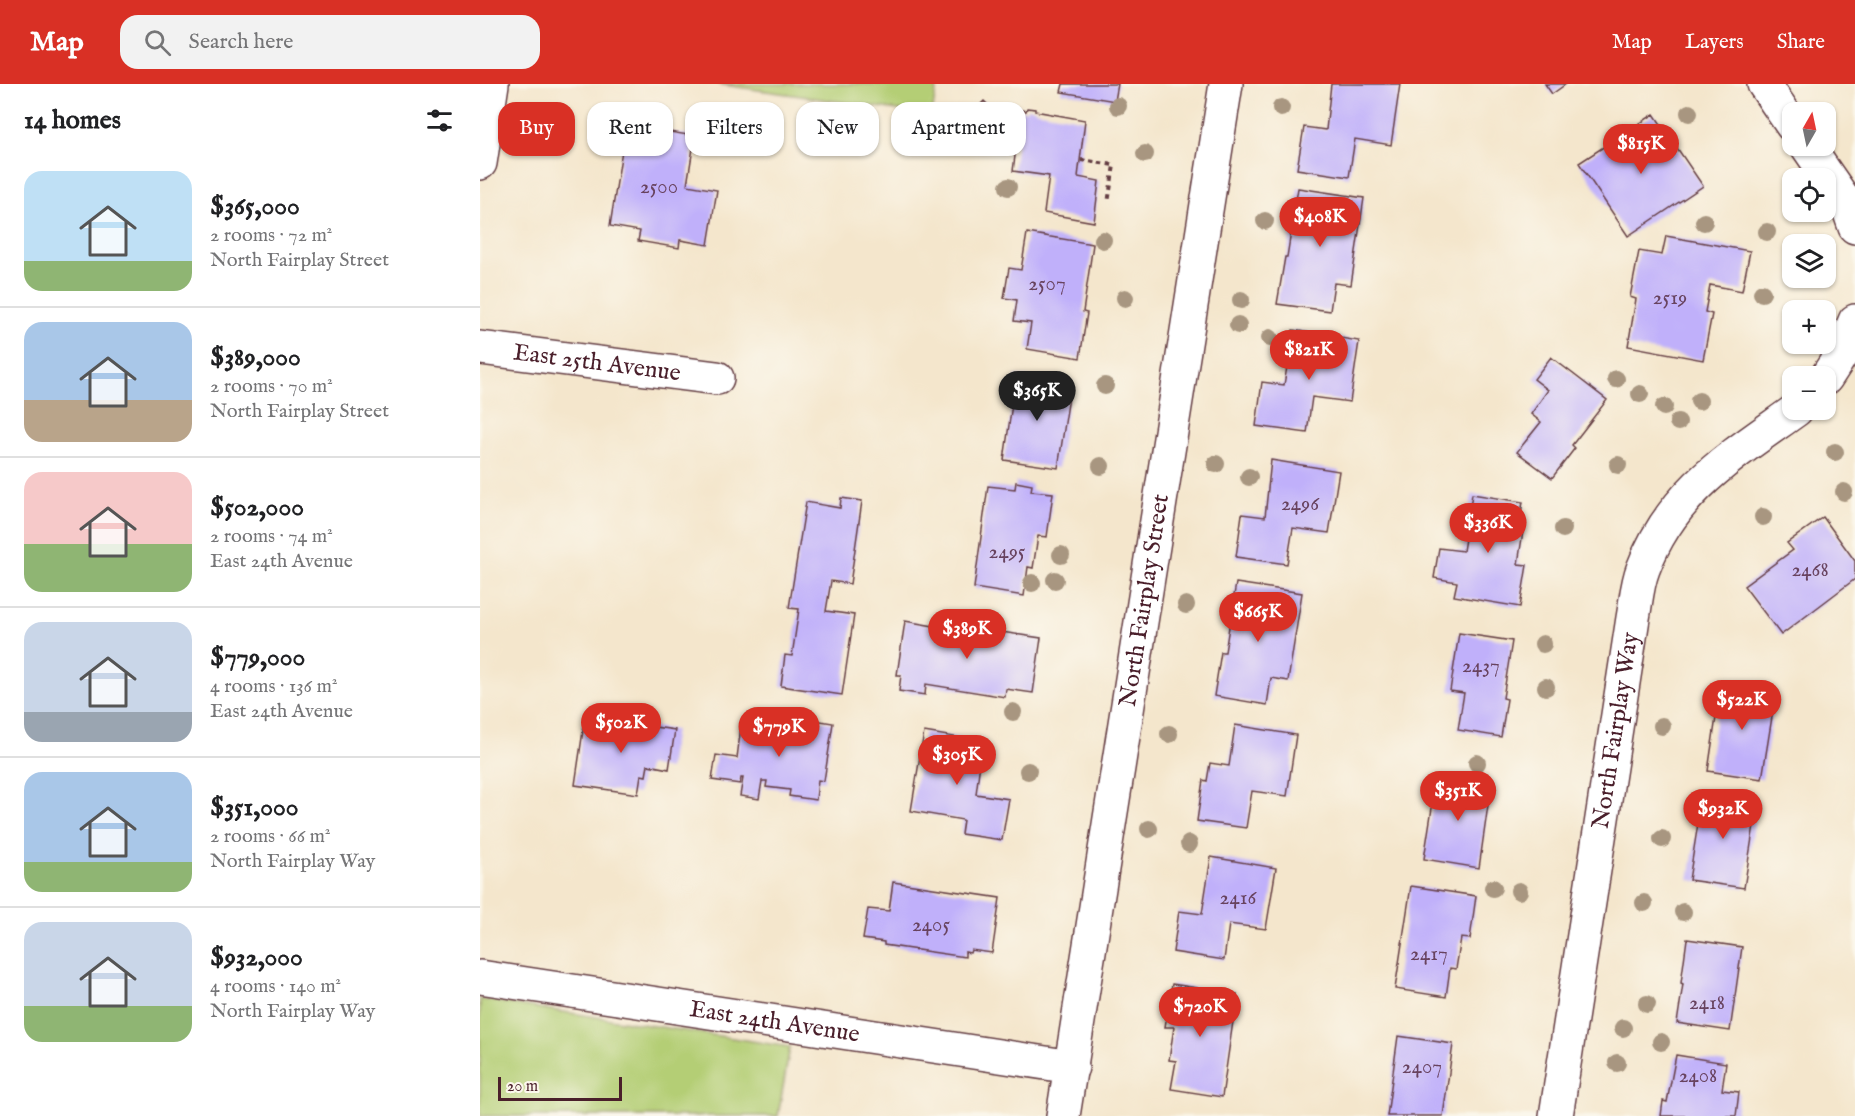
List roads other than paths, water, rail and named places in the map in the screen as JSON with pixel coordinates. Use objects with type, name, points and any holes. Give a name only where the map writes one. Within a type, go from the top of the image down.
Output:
[{"type":"street","points":[[480,163],[492,84]]},
{"type":"street","name":"North Fairplay Street","points":[[1063,1116],[1226,84]]},
{"type":"street","points":[[1764,84],[1782,110]]},
{"type":"street","points":[[1814,156],[1847,204],[1855,227]]},
{"type":"street","points":[[1834,366],[1855,321]]},
{"type":"street","name":"East 25th Avenue","points":[[480,348],[717,378]]},
{"type":"street","name":"North Fairplay Way","points":[[1556,1116],[1642,571],[1654,542],[1668,518],[1684,498],[1723,462],[1782,420]]},
{"type":"street","name":"East 24th Avenue","points":[[480,977],[1072,1067]]}]
